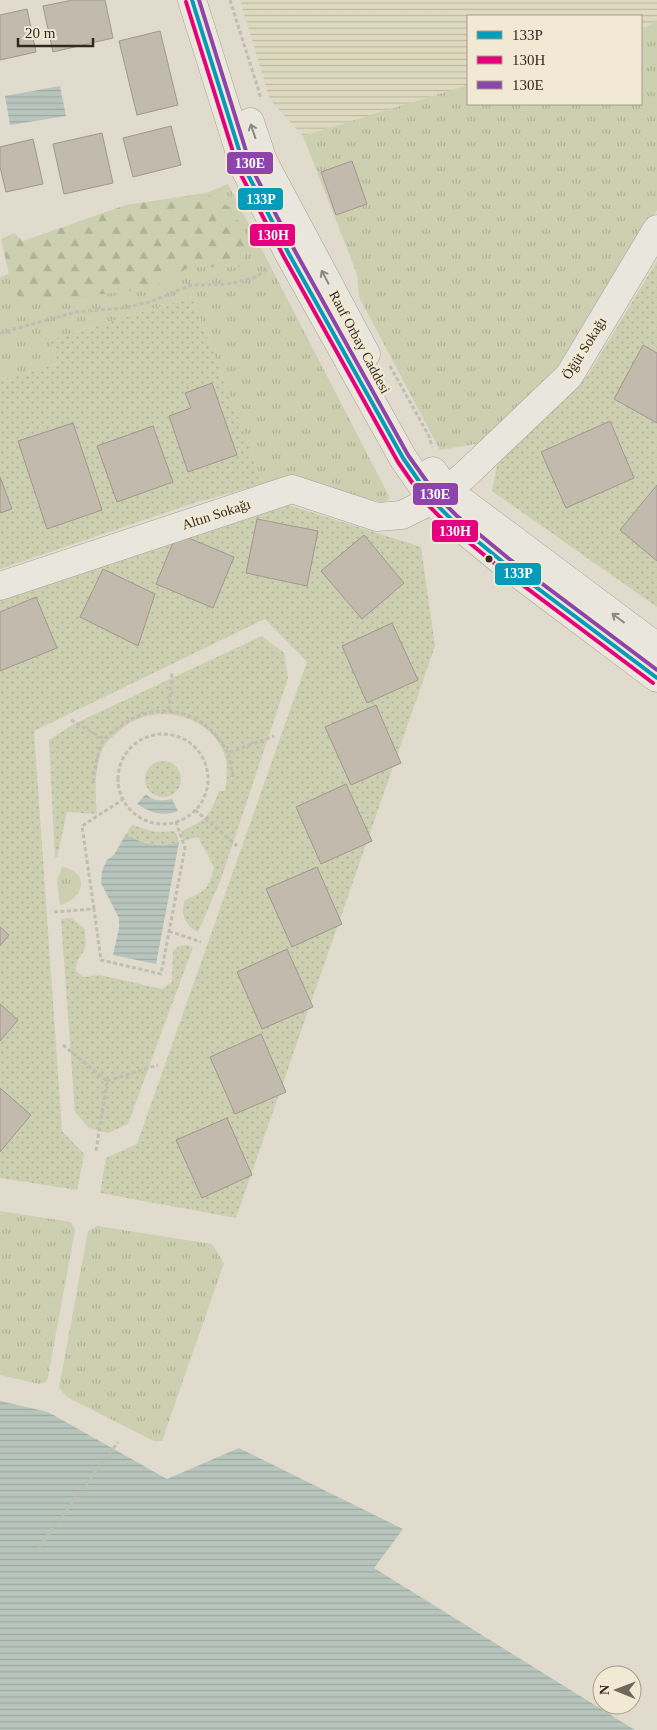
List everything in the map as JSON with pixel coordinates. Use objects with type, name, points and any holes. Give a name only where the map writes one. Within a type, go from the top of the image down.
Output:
[{"type":"street","name":"Rauf Orbay Caddesi","points":[[192,0],[245,169],[289,254],[403,458],[439,495],[657,647]]},
{"type":"street","name":"Rauf Orbay Caddesi","points":[[210,0],[216,24],[263,161],[453,521],[497,557],[657,678]]},
{"type":"street","name":"Öğüt Sokağı","points":[[439,495],[463,477],[569,376],[657,229]]},
{"type":"street","name":"Altın Sokağı","points":[[0,586],[292,490],[377,517],[402,515],[439,495]]},
{"type":"path","points":[[230,0],[262,102]]},
{"type":"path","points":[[0,333],[76,312],[122,308],[150,302],[191,285],[228,284],[256,277],[289,254]]},
{"type":"path","points":[[386,360],[429,436],[439,495]]},
{"type":"path","points":[[169,710],[172,672]]},
{"type":"path","points":[[93,782],[95,762],[104,738],[128,720],[147,712],[169,710],[191,716],[216,734],[228,754],[233,778]]},
{"type":"path","points":[[71,720],[104,738]]},
{"type":"path","points":[[158,733],[173,734],[187,740],[198,749],[205,762],[208,777],[206,792],[200,805],[195,810],[190,816],[176,822],[161,824],[145,821],[132,812],[122,800],[118,786],[118,771],[123,757],[132,745],[144,737],[158,733]]},
{"type":"path","points":[[228,754],[274,736]]},
{"type":"path","points":[[122,800],[82,826],[101,960],[161,974],[184,848],[176,822]]},
{"type":"path","points":[[195,810],[237,846]]},
{"type":"path","points":[[54,912],[94,909]]},
{"type":"path","points":[[169,931],[201,942]]},
{"type":"path","points":[[63,1045],[108,1081]]},
{"type":"path","points":[[108,1081],[158,1065]]},
{"type":"path","points":[[96,1151],[108,1081]]},
{"type":"path","points":[[35,1552],[118,1442]]},
{"type":"shaded area","points":[[240,0],[657,0],[657,20],[642,29],[642,15],[467,15],[467,85],[303,136],[270,100]]},
{"type":"shaded area","points":[[60,86],[66,116],[10,125],[5,96]]},
{"type":"shaded area","points":[[146,794],[158,800],[172,799],[178,811],[162,814],[147,810],[137,804]]},
{"type":"shaded area","points":[[126,834],[139,841],[151,844],[164,845],[179,842],[156,964],[113,955],[119,928],[119,918],[101,883],[102,871],[107,860],[114,855]]},
{"type":"shaded area","points":[[0,1401],[48,1412],[167,1479],[239,1448],[403,1529],[374,1568],[592,1703],[592,1715],[611,1715],[635,1730],[0,1730]]},
{"type":"green space","points":[[657,20],[657,210],[564,363],[496,432],[476,444],[440,450],[359,297],[357,274],[303,136],[467,85],[467,105],[642,105],[642,29]]},
{"type":"green space","points":[[228,184],[390,498],[383,503],[295,477],[263,484],[192,297],[50,340],[57,364],[0,380],[0,277]]},
{"type":"green space","points":[[206,193],[231,208],[251,244],[239,267],[190,267],[148,289],[28,302],[13,292],[1,239],[14,233],[23,241],[126,205]]},
{"type":"green space","points":[[657,261],[657,607],[492,491],[498,461],[588,375]]},
{"type":"green space","points":[[192,297],[263,484],[191,504],[0,569],[0,380],[57,364],[50,340]]},
{"type":"green space","points":[[279,502],[421,547],[435,646],[236,1218],[100,1193],[106,1158],[137,1144],[307,662],[265,619],[34,731],[62,1131],[84,1154],[77,1190],[0,1178],[0,596]]},
{"type":"green space","points":[[262,636],[284,653],[288,678],[221,879],[198,932],[185,919],[183,910],[185,900],[201,892],[208,885],[214,867],[198,837],[183,841],[182,831],[202,820],[210,812],[219,791],[225,791],[227,762],[216,739],[191,720],[176,716],[160,714],[130,723],[107,742],[98,762],[96,779],[97,814],[67,812],[57,857],[55,857],[49,740],[74,724]]},
{"type":"green space","points":[[163,761],[170,762],[176,766],[180,772],[180,786],[176,792],[170,796],[163,797],[156,796],[150,792],[146,786],[145,779],[146,772],[150,766],[156,762]]},
{"type":"green space","points":[[132,825],[155,832],[175,831],[179,842],[157,845],[139,841],[126,834]]},
{"type":"green space","points":[[62,867],[77,874],[81,886],[75,897],[60,905],[57,881]]},
{"type":"green space","points":[[71,918],[85,929],[85,947],[77,962],[76,971],[83,977],[100,975],[162,989],[172,982],[173,951],[182,945],[193,947],[128,1124],[108,1133],[89,1128],[75,1112],[61,919]]},
{"type":"green space","points":[[0,1211],[71,1222],[75,1230],[47,1382],[39,1384],[0,1375]]},
{"type":"green space","points":[[97,1226],[212,1244],[224,1263],[162,1441],[154,1441],[67,1397],[59,1388],[88,1231]]},
{"type":"building","points":[[73,0],[105,0],[113,38],[53,52],[43,6]]},
{"type":"building","points":[[27,9],[36,52],[0,60],[0,15]]},
{"type":"building","points":[[160,31],[178,105],[137,115],[119,41]]},
{"type":"building","points":[[171,126],[181,165],[133,177],[123,138]]},
{"type":"building","points":[[102,133],[113,183],[64,194],[53,144]]},
{"type":"building","points":[[33,139],[43,184],[6,192],[0,167],[0,147]]},
{"type":"building","points":[[352,161],[367,204],[336,215],[321,172]]},
{"type":"building","points":[[643,345],[657,353],[657,423],[614,399]]},
{"type":"building","points":[[212,383],[237,455],[188,472],[169,416],[191,408],[185,393]]},
{"type":"building","points":[[610,421],[634,478],[566,508],[541,452]]},
{"type":"building","points":[[73,423],[102,510],[47,529],[18,441]]},
{"type":"building","points":[[153,426],[173,482],[117,502],[97,446]]},
{"type":"building","points":[[0,477],[12,509],[0,513]]},
{"type":"building","points":[[657,485],[657,561],[620,530]]},
{"type":"building","points":[[257,519],[318,531],[307,586],[246,573]]},
{"type":"building","points":[[177,533],[234,557],[213,608],[156,584]]},
{"type":"building","points":[[364,535],[404,583],[362,619],[321,571]]},
{"type":"building","points":[[103,569],[155,594],[138,646],[80,617]]},
{"type":"building","points":[[36,597],[57,648],[0,671],[0,612]]},
{"type":"building","points":[[392,623],[418,680],[367,703],[342,646]]},
{"type":"building","points":[[376,705],[401,763],[351,785],[325,727]]},
{"type":"building","points":[[346,784],[372,841],[321,864],[296,807]]},
{"type":"building","points":[[317,867],[342,924],[292,947],[266,889]]},
{"type":"building","points":[[0,927],[9,935],[0,946]]},
{"type":"building","points":[[287,949],[313,1007],[262,1029],[237,972]]},
{"type":"building","points":[[0,1004],[18,1020],[0,1041]]},
{"type":"building","points":[[261,1034],[286,1092],[235,1114],[210,1057]]},
{"type":"building","points":[[0,1088],[31,1115],[0,1152]]},
{"type":"building","points":[[227,1118],[252,1175],[202,1198],[176,1140]]},
{"type":"transit line","name":"133P","points":[[192,0],[245,169],[289,254],[403,458],[432,500],[453,521],[504,563],[657,678]]},
{"type":"transit line","name":"130E","points":[[199,0],[251,167],[295,251],[408,455],[437,496],[457,516],[508,558],[657,670]]},
{"type":"transit line","name":"130H","points":[[186,2],[239,171],[284,257],[398,462],[427,504],[449,526],[500,568],[653,683]]}]
